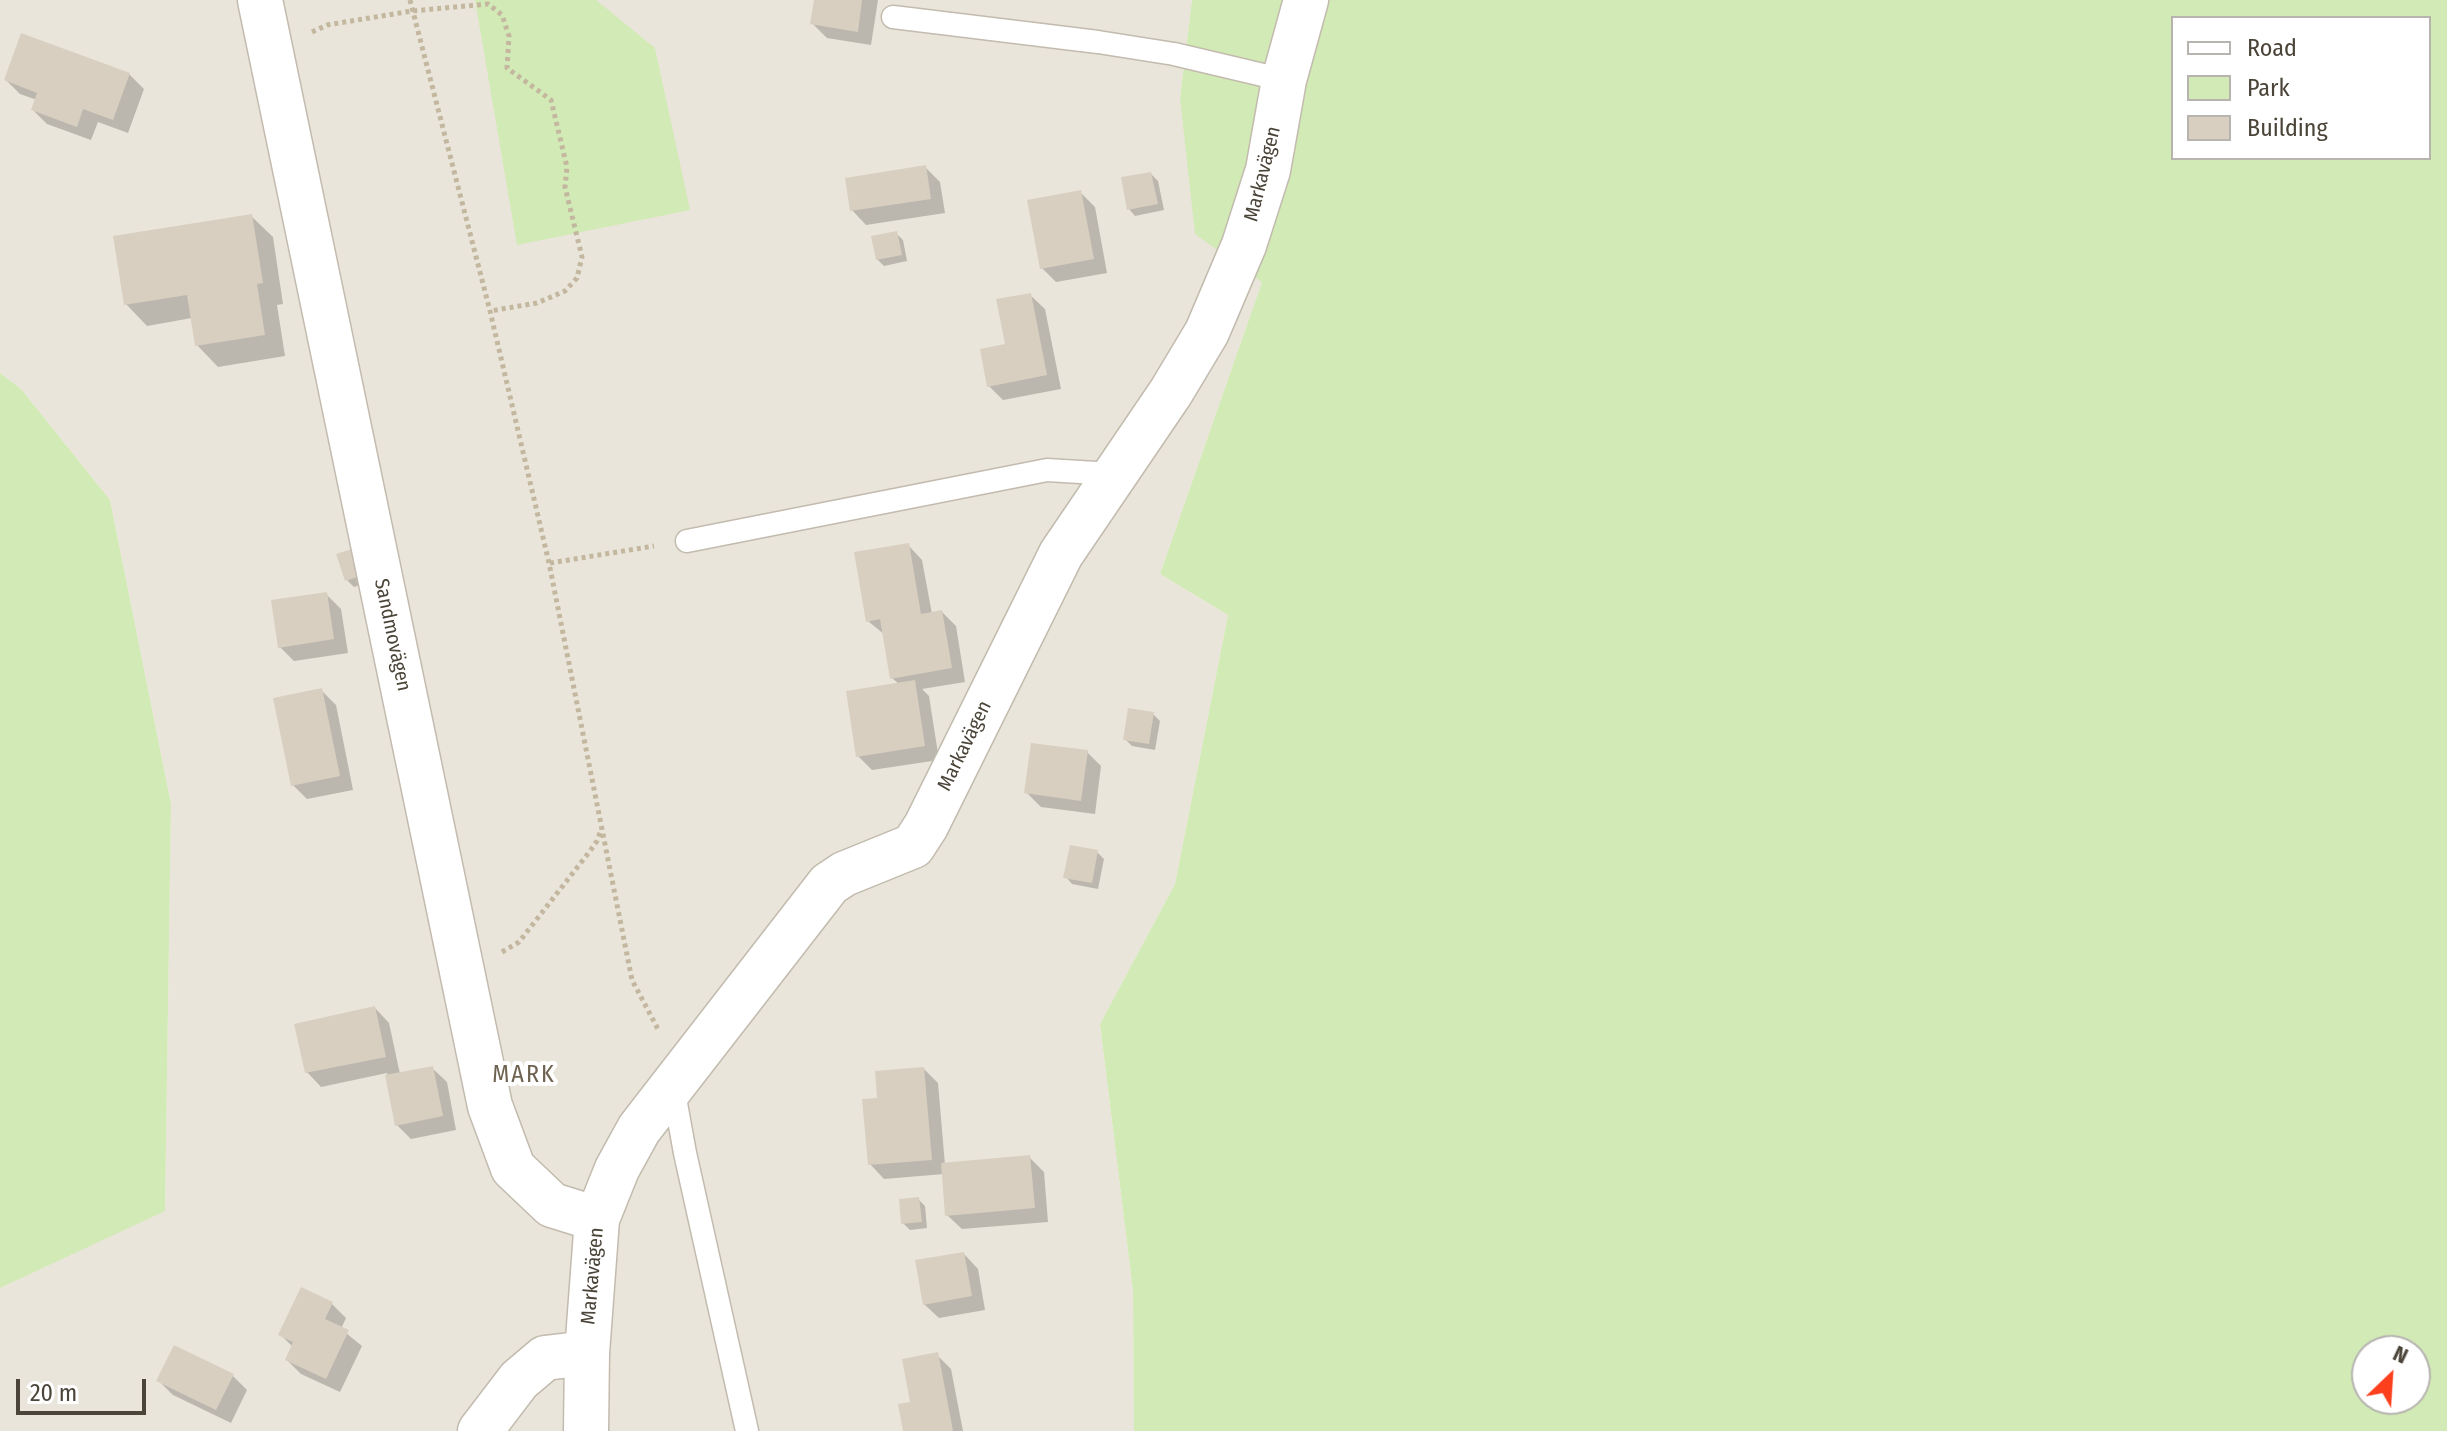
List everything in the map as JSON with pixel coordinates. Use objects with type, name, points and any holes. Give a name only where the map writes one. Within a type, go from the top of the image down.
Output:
[{"type":"street","name":"Sandmovägen","points":[[260,0],[490,1106],[513,1168],[552,1205],[597,1219]]},
{"type":"street","name":"Markavägen","points":[[586,1431],[587,1353],[597,1219],[617,1169],[639,1129],[829,884],[844,874],[913,846],[926,826],[1061,554],[1171,392],[1207,332],[1244,245],[1268,170],[1284,80],[1306,0]]},
{"type":"street","points":[[480,1431],[519,1380],[545,1358],[587,1353]]},
{"type":"lane","points":[[893,17],[1174,54],[1284,80]]},
{"type":"lane","points":[[687,541],[1047,470],[1113,474]]},
{"type":"lane","points":[[672,1085],[747,1431]]},
{"type":"path","points":[[410,0],[490,311],[549,563],[632,980],[658,1027],[672,1085]]},
{"type":"path","points":[[270,49],[327,25],[412,11],[488,4],[502,15],[509,36],[507,68],[551,100],[567,167],[565,187],[582,257],[577,278],[565,291],[537,303],[490,311]]},
{"type":"path","points":[[549,563],[687,541]]},
{"type":"path","points":[[461,966],[505,951],[519,942],[590,851],[602,826]]},
{"type":"shaded area","points":[[0,0],[1192,0],[1180,98],[1262,282],[1160,574],[1228,615],[1175,884],[1100,1024],[1133,1291],[1134,1431],[0,1431],[0,1288],[165,1210],[171,804],[110,500],[21,389],[0,373]]},
{"type":"green space","points":[[475,0],[596,0],[655,48],[690,210],[517,245]]},
{"type":"green space","points":[[1192,0],[2447,0],[2447,1431],[1134,1431],[1133,1291],[1100,1024],[1175,884],[1228,615],[1160,574],[1262,282],[1195,234],[1180,98]]},
{"type":"green space","points":[[0,373],[21,389],[110,500],[171,804],[165,1211],[0,1288]]},
{"type":"building","points":[[814,0],[862,0],[858,32],[810,24]]},
{"type":"building","points":[[21,33],[130,73],[113,120],[83,109],[77,127],[31,110],[37,93],[4,80]]},
{"type":"building","points":[[926,165],[931,199],[850,211],[845,178]]},
{"type":"building","points":[[1151,172],[1158,204],[1127,210],[1121,177]]},
{"type":"building","points":[[1081,190],[1094,259],[1040,269],[1027,200]]},
{"type":"building","points":[[252,214],[263,283],[257,284],[265,335],[195,346],[187,295],[124,305],[113,236]]},
{"type":"building","points":[[897,231],[902,255],[876,260],[871,236]]},
{"type":"building","points":[[1031,293],[1047,375],[987,387],[980,349],[1005,344],[996,299]]},
{"type":"building","points":[[909,543],[921,614],[942,610],[952,668],[890,679],[880,619],[866,622],[854,552]]},
{"type":"building","points":[[352,549],[361,576],[345,581],[336,554]]},
{"type":"building","points":[[327,592],[334,639],[278,648],[271,600]]},
{"type":"building","points":[[915,680],[925,746],[856,757],[846,691]]},
{"type":"building","points":[[322,688],[340,776],[291,786],[273,698]]},
{"type":"building","points":[[1128,708],[1154,712],[1149,744],[1123,740]]},
{"type":"building","points":[[1031,743],[1088,750],[1081,801],[1024,793]]},
{"type":"building","points":[[1070,845],[1098,850],[1092,883],[1063,878]]},
{"type":"building","points":[[375,1006],[386,1057],[305,1073],[294,1024]]},
{"type":"building","points":[[433,1066],[443,1116],[395,1126],[385,1075]]},
{"type":"building","points":[[924,1067],[932,1160],[868,1165],[862,1099],[877,1098],[875,1071]]},
{"type":"building","points":[[1030,1155],[1035,1208],[945,1216],[941,1163]]},
{"type":"building","points":[[919,1197],[922,1222],[901,1224],[899,1199]]},
{"type":"building","points":[[964,1252],[972,1296],[923,1305],[915,1260]]},
{"type":"building","points":[[301,1287],[333,1302],[325,1319],[349,1330],[326,1379],[285,1360],[293,1342],[278,1335]]},
{"type":"building","points":[[174,1345],[234,1374],[216,1410],[156,1381]]},
{"type":"building","points":[[938,1352],[953,1431],[903,1431],[898,1404],[910,1402],[902,1359]]},
{"type":"district","name":"MARK","points":[[524,1075]]}]
